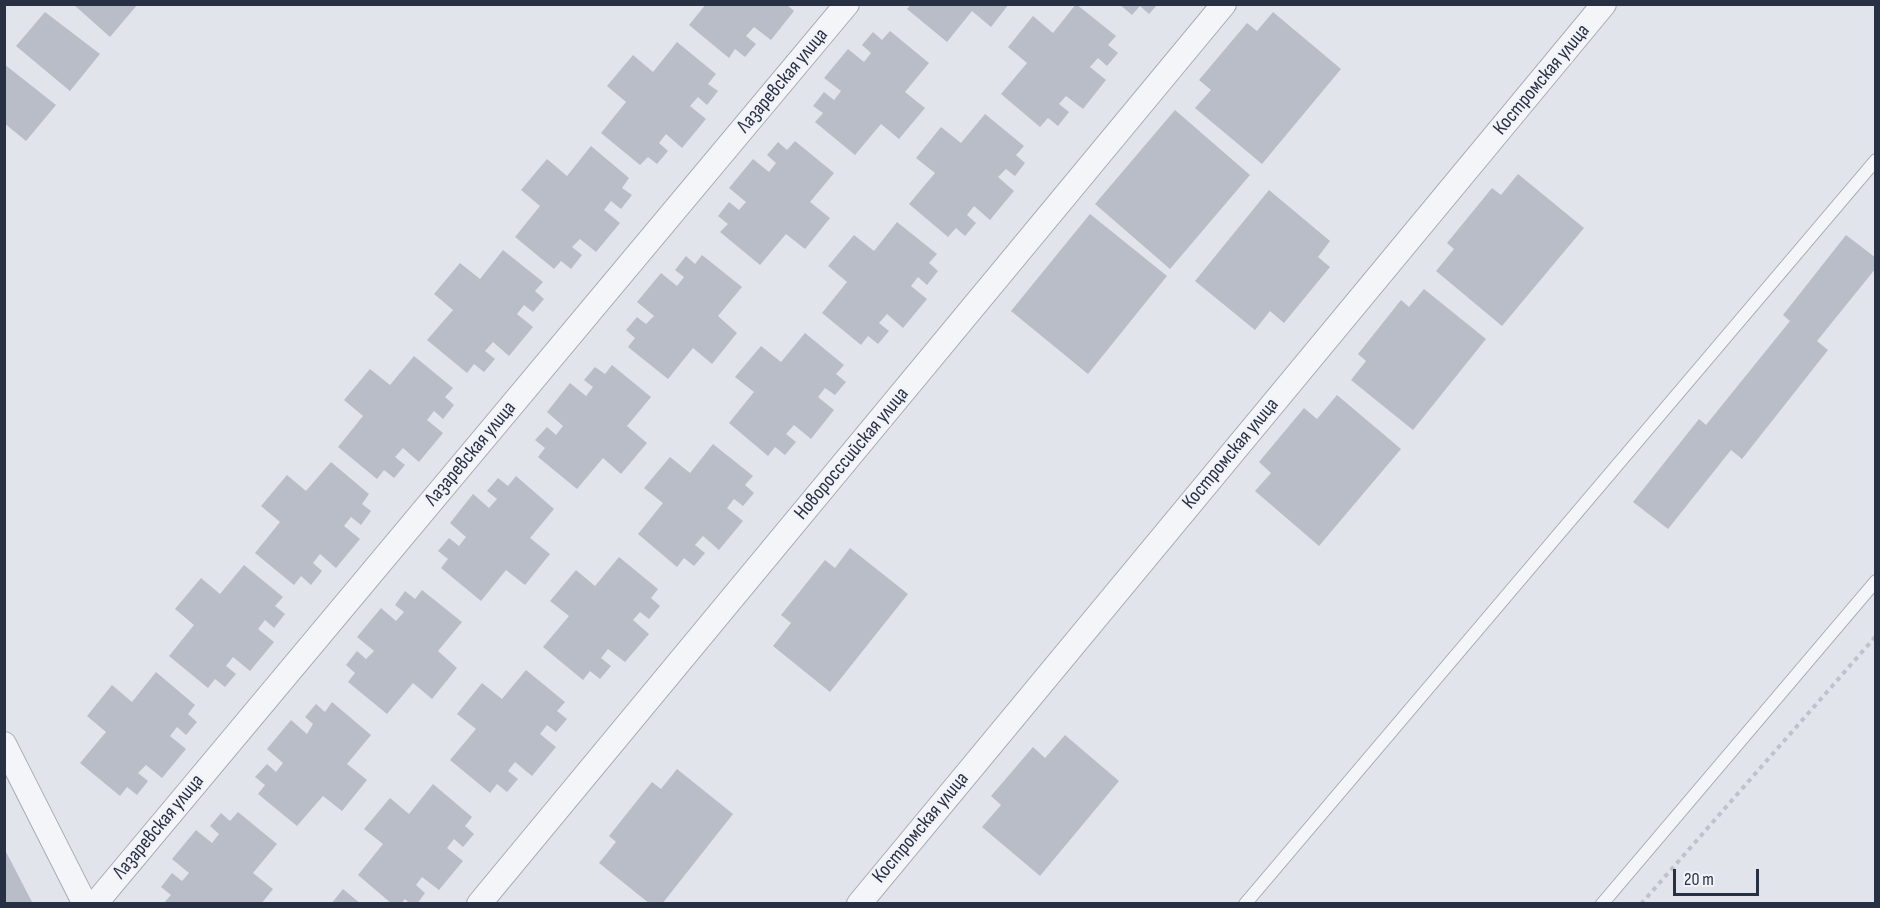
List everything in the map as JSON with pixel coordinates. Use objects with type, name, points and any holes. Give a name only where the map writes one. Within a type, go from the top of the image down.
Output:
[{"type":"street","name":"Лазаревская улица","points":[[95,903],[847,4]]},
{"type":"street","name":"Новоросссийская улица","points":[[479,903],[1224,4]]},
{"type":"street","name":"Костромская улица","points":[[859,903],[1604,4]]},
{"type":"street","points":[[4,744],[85,903]]},
{"type":"lane","points":[[1245,903],[1875,160]]},
{"type":"lane","points":[[1602,903],[1875,581]]},
{"type":"path","points":[[1641,903],[1875,636]]},
{"type":"building","points":[[73,4],[138,4],[110,37]]},
{"type":"building","points":[[706,4],[786,4],[794,11],[771,40],[754,27],[746,36],[756,44],[745,57],[735,49],[729,58],[689,25]]},
{"type":"building","points":[[911,4],[1009,4],[991,27],[972,11],[947,42],[907,9]]},
{"type":"building","points":[[1076,4],[1116,36],[1108,45],[1118,53],[1107,66],[1098,58],[1090,67],[1106,80],[1083,109],[1066,96],[1059,104],[1069,112],[1058,126],[1048,118],[1040,127],[1001,94],[1027,63],[1008,47],[1033,16],[1053,33]]},
{"type":"building","points":[[1119,4],[1158,4],[1149,14],[1140,6],[1132,15]]},
{"type":"building","points":[[45,12],[100,54],[70,91],[16,46]]},
{"type":"building","points":[[1273,12],[1341,69],[1262,164],[1195,108],[1211,90],[1199,80],[1247,23],[1257,31]]},
{"type":"building","points":[[890,31],[929,63],[905,92],[925,108],[899,139],[881,124],[855,155],[815,122],[823,113],[813,106],[824,92],[834,100],[841,91],[824,78],[848,49],[864,62],[871,53],[862,45],[873,32],[882,40]]},
{"type":"building","points":[[677,42],[716,74],[708,84],[718,91],[707,105],[698,97],[690,106],[706,119],[682,148],[666,134],[659,143],[668,151],[657,164],[648,157],[640,165],[601,133],[626,102],[607,86],[633,55],[653,72]]},
{"type":"building","points":[[4,64],[56,105],[26,141],[4,123]]},
{"type":"building","points":[[1175,110],[1250,175],[1170,269],[1095,204]]},
{"type":"building","points":[[985,114],[1024,146],[1016,155],[1025,163],[1015,176],[1006,169],[998,177],[1014,191],[990,220],[974,206],[967,215],[976,223],[965,236],[956,228],[948,237],[909,204],[935,173],[916,158],[941,127],[961,143]]},
{"type":"building","points":[[795,141],[834,173],[810,202],[830,218],[805,249],[786,234],[760,265],[720,232],[728,224],[718,216],[729,202],[739,210],[746,202],[729,188],[753,159],[769,172],[776,163],[767,155],[778,142],[787,150]]},
{"type":"building","points":[[591,146],[629,178],[622,188],[632,195],[621,209],[611,201],[604,210],[620,223],[596,252],[580,239],[572,247],[582,255],[571,269],[561,261],[554,269],[515,237],[540,206],[521,190],[547,159],[567,176]]},
{"type":"building","points":[[1518,174],[1584,228],[1502,326],[1436,271],[1454,249],[1447,243],[1492,188],[1501,195]]},
{"type":"building","points":[[1269,190],[1330,241],[1318,257],[1330,267],[1284,323],[1270,311],[1255,330],[1195,281]]},
{"type":"building","points":[[1090,214],[1167,276],[1088,374],[1011,311]]},
{"type":"building","points":[[897,222],[937,254],[929,263],[938,271],[927,285],[918,277],[911,286],[927,299],[903,328],[887,314],[879,323],[889,331],[878,344],[868,336],[861,345],[822,313],[847,282],[828,266],[854,235],[874,251]]},
{"type":"building","points":[[1846,235],[1876,258],[1876,268],[1817,341],[1828,350],[1742,459],[1731,450],[1668,529],[1633,502],[1699,419],[1706,425],[1790,321],[1783,315]]},
{"type":"building","points":[[503,250],[543,282],[535,291],[544,299],[533,312],[524,305],[517,314],[533,327],[509,356],[493,342],[485,351],[495,359],[484,372],[474,364],[467,373],[427,340],[453,310],[434,294],[460,263],[480,279]]},
{"type":"building","points":[[702,255],[742,287],[718,316],[737,333],[712,364],[693,348],[668,379],[628,347],[635,338],[626,330],[637,317],[646,324],[654,316],[637,302],[661,273],[677,286],[684,277],[675,270],[686,256],[695,264]]},
{"type":"building","points":[[1424,289],[1486,339],[1413,430],[1351,380],[1366,361],[1358,354],[1401,300],[1409,307]]},
{"type":"building","points":[[805,333],[844,365],[836,374],[846,382],[835,395],[825,388],[818,397],[834,410],[811,439],[794,425],[786,434],[796,442],[785,455],[775,447],[768,456],[729,423],[754,392],[735,377],[761,346],[781,362]]},
{"type":"building","points":[[414,356],[453,388],[445,397],[454,405],[443,419],[434,411],[427,420],[443,433],[419,462],[403,448],[395,457],[405,465],[394,478],[384,470],[377,479],[338,447],[363,416],[344,400],[370,369],[390,385]]},
{"type":"building","points":[[612,365],[651,397],[627,426],[647,443],[621,474],[603,458],[577,489],[538,457],[545,448],[535,440],[547,427],[556,435],[563,426],[547,412],[570,383],[586,396],[593,387],[584,380],[595,367],[605,374]]},
{"type":"building","points":[[1337,395],[1401,449],[1319,546],[1255,491],[1271,473],[1259,462],[1304,408],[1317,419]]},
{"type":"building","points":[[713,444],[753,476],[745,485],[754,493],[743,506],[734,499],[727,508],[743,521],[719,550],[703,536],[695,545],[705,553],[694,566],[684,558],[677,567],[638,534],[663,503],[644,488],[670,457],[690,473]]},
{"type":"building","points":[[331,462],[369,494],[362,504],[371,511],[361,525],[351,517],[344,526],[360,539],[336,568],[320,554],[313,563],[322,571],[311,585],[301,576],[294,585],[255,553],[280,522],[261,506],[287,475],[306,491]]},
{"type":"building","points":[[516,476],[554,509],[530,538],[550,554],[525,585],[506,570],[481,601],[441,568],[448,559],[438,551],[449,538],[459,546],[466,537],[450,523],[473,494],[489,508],[497,499],[487,491],[498,478],[508,486]]},
{"type":"building","points":[[850,548],[908,594],[830,692],[773,646],[791,623],[781,615],[825,560],[835,568]]},
{"type":"building","points":[[619,557],[658,589],[651,598],[660,606],[649,619],[640,612],[633,620],[649,634],[625,662],[608,649],[601,658],[611,666],[600,679],[590,671],[583,680],[543,647],[569,616],[550,601],[576,570],[595,586]]},
{"type":"building","points":[[244,565],[283,597],[275,606],[285,614],[274,628],[265,620],[258,629],[274,642],[250,671],[233,657],[226,666],[236,674],[225,687],[215,679],[208,688],[169,656],[194,625],[175,609],[201,578],[220,594]]},
{"type":"building","points":[[422,590],[462,622],[438,651],[457,668],[432,699],[413,683],[387,714],[348,682],[355,673],[346,665],[357,651],[366,659],[374,651],[357,637],[381,608],[396,621],[404,612],[395,605],[405,591],[415,599]]},
{"type":"building","points":[[526,670],[565,702],[557,711],[567,719],[556,732],[547,725],[540,734],[556,747],[532,776],[515,762],[508,771],[518,779],[507,792],[497,784],[490,793],[450,760],[476,729],[457,714],[482,683],[502,699]]},
{"type":"building","points":[[156,672],[195,705],[188,714],[197,722],[186,735],[177,727],[170,736],[186,749],[162,778],[146,765],[138,773],[148,781],[137,795],[127,787],[120,796],[80,763],[106,732],[87,716],[112,685],[132,702]]},
{"type":"building","points":[[332,702],[371,735],[347,764],[367,780],[342,811],[323,796],[297,826],[258,794],[265,785],[255,777],[267,764],[276,772],[283,763],[267,749],[291,720],[307,734],[313,724],[305,717],[316,704],[325,712]]},
{"type":"building","points":[[1065,735],[1119,781],[1040,876],[982,827],[1001,805],[991,796],[1033,747],[1045,758]]},
{"type":"building","points":[[677,769],[733,814],[662,904],[650,904],[599,863],[616,842],[609,836],[652,782],[661,789]]},
{"type":"building","points":[[433,784],[472,817],[465,826],[474,834],[463,847],[454,839],[447,848],[463,861],[439,890],[422,877],[416,885],[425,893],[417,904],[410,904],[405,899],[401,904],[392,904],[358,875],[383,844],[364,829],[390,798],[409,814]]},
{"type":"building","points":[[238,812],[277,844],[253,873],[273,889],[261,904],[163,904],[171,895],[161,887],[172,873],[182,881],[189,873],[172,859],[196,830],[212,843],[219,834],[210,826],[221,813],[230,821]]},
{"type":"building","points":[[4,848],[33,904],[4,904]]},
{"type":"building","points":[[343,889],[361,904],[331,904]]}]
